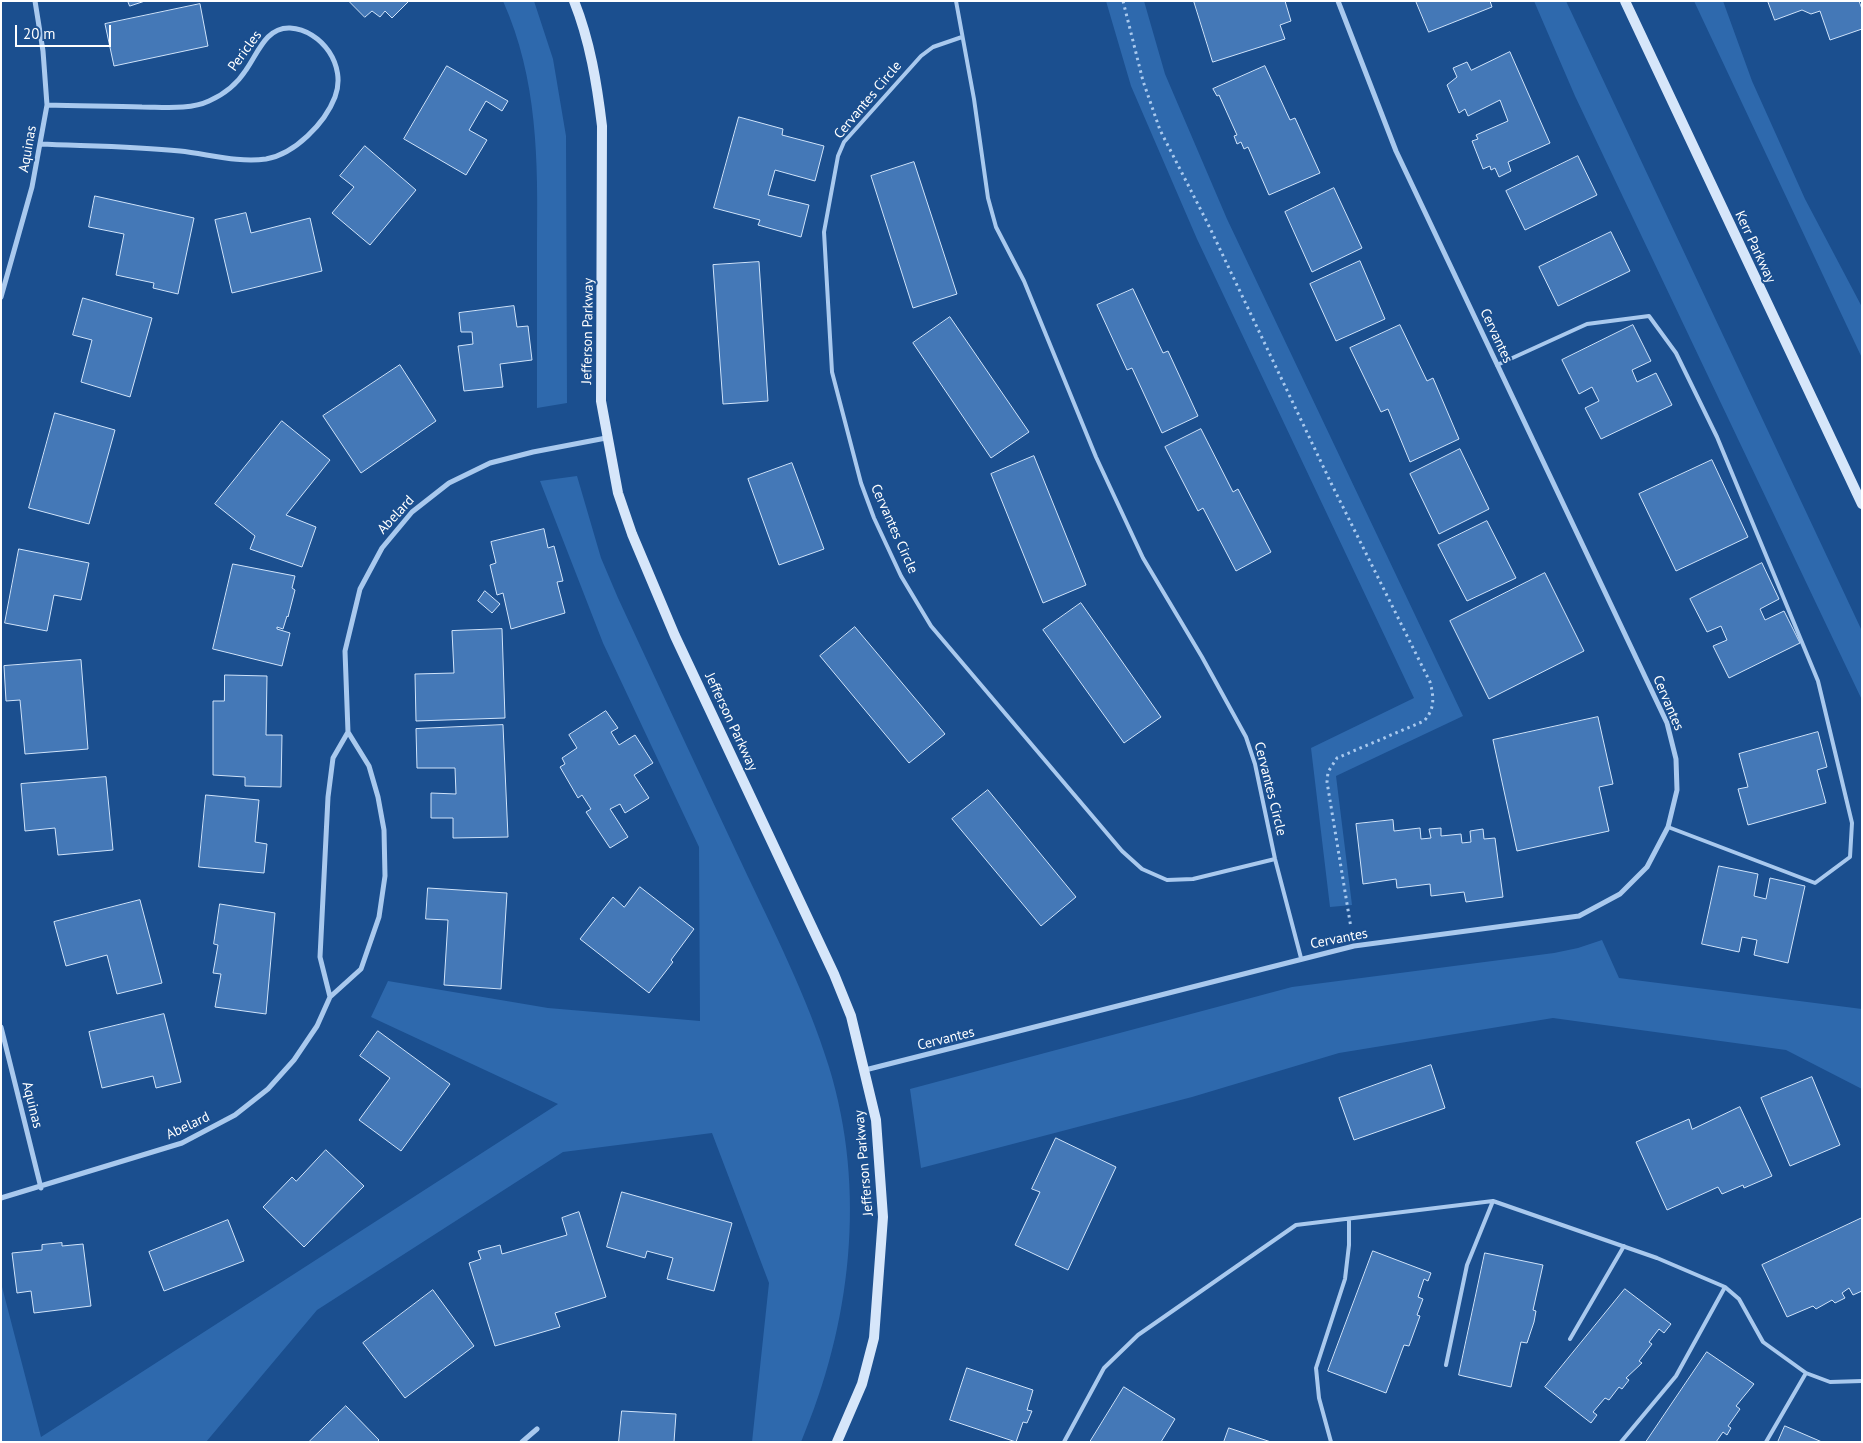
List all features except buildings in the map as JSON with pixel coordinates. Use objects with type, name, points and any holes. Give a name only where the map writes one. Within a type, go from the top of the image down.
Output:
[{"type":"street","name":"Aquinas","points":[[1,297],[32,187],[47,105],[43,51],[35,1]]},
{"type":"street","name":"Jefferson Parkway","points":[[574,1],[581,18],[597,84],[602,126],[601,401],[606,438],[618,493],[632,534],[675,636],[834,974],[851,1016],[876,1120],[883,1217],[874,1338],[862,1384],[837,1442]]},
{"type":"street","name":"Cervantes","points":[[865,1070],[1354,946],[1579,916],[1620,894],[1647,867],[1668,827],[1677,790],[1676,759],[1667,723],[1396,151],[1338,1]]},
{"type":"street","name":"Kerr Parkway","points":[[1625,1],[1862,504]]},
{"type":"street","name":"Pericles","points":[[40,144],[179,151],[244,160],[267,158],[286,151],[314,128],[326,114],[336,96],[337,79],[333,59],[325,45],[315,35],[289,28],[278,30],[269,35],[238,80],[225,94],[207,103],[167,107],[47,105]]},
{"type":"street","name":"Abelard","points":[[1,1198],[41,1188],[182,1143],[235,1115],[268,1089],[294,1060],[317,1026],[330,997],[360,969],[379,917],[385,876],[384,830],[378,797],[369,766],[348,732],[345,651],[360,589],[382,548],[412,512],[449,483],[490,463],[533,452],[606,438]]},
{"type":"street","points":[[330,997],[320,957],[327,815],[333,758],[348,732]]},
{"type":"street","name":"Aquinas","points":[[1,1027],[41,1188]]},
{"type":"street","points":[[522,1442],[537,1429]]},
{"type":"lane","name":"Cervantes Circle","points":[[956,1],[974,99],[988,198],[996,227],[1027,288],[1096,457],[1143,558],[1202,657],[1246,738],[1255,764],[1275,859],[1301,958]]},
{"type":"lane","name":"Cervantes Circle","points":[[962,37],[932,47],[921,56],[844,142],[838,156],[824,232],[832,372],[861,483],[874,518],[901,576],[931,626],[1122,851],[1142,869],[1167,880],[1193,879],[1275,859]]},
{"type":"lane","points":[[1498,365],[1587,324],[1649,316],[1676,353],[1717,437],[1818,681],[1852,823],[1850,857],[1815,883],[1668,827]]},
{"type":"lane","points":[[1446,1365],[1467,1266],[1493,1201]]},
{"type":"lane","points":[[1064,1442],[1104,1368],[1138,1335],[1296,1225],[1493,1201],[1657,1258],[1725,1287],[1740,1299],[1762,1342],[1806,1373],[1830,1382],[1862,1381]]},
{"type":"lane","points":[[1331,1442],[1319,1398],[1316,1368],[1345,1279],[1349,1245],[1349,1219]]},
{"type":"lane","points":[[1570,1339],[1624,1246]]},
{"type":"lane","points":[[1621,1442],[1676,1376],[1725,1287]]},
{"type":"lane","points":[[1766,1442],[1806,1373]]},
{"type":"path","points":[[1123,1],[1143,81],[1160,130],[1208,224],[1331,483],[1430,682],[1434,694],[1431,713],[1424,721],[1337,758],[1328,772],[1328,790],[1354,946]]},
{"type":"shaded area","points":[[503,1],[534,1],[553,59],[566,136],[567,403],[537,408],[537,182],[534,121],[523,60],[515,30]]},
{"type":"shaded area","points":[[1106,1],[1144,1],[1165,74],[1227,219],[1463,716],[1336,776],[1352,905],[1330,907],[1311,748],[1414,698],[1197,239],[1131,86]]},
{"type":"shaded area","points":[[1534,1],[1566,1],[1862,631],[1862,700],[1575,96]]},
{"type":"shaded area","points":[[1694,1],[1723,1],[1752,81],[1805,199],[1862,307],[1862,358]]},
{"type":"shaded area","points":[[577,476],[601,558],[618,598],[800,989],[829,1067],[841,1114],[848,1161],[850,1209],[848,1257],[842,1304],[832,1351],[818,1397],[801,1442],[752,1442],[769,1283],[712,1133],[563,1152],[317,1310],[206,1442],[1,1442],[1,1283],[41,1437],[558,1104],[371,1017],[388,981],[548,1008],[700,1021],[699,847],[603,643],[540,481]]},
{"type":"shaded area","points":[[1602,940],[1619,978],[1862,1009],[1862,1089],[1786,1050],[1553,1018],[1339,1053],[1192,1097],[921,1168],[910,1089],[1292,987],[1554,953]]}]
